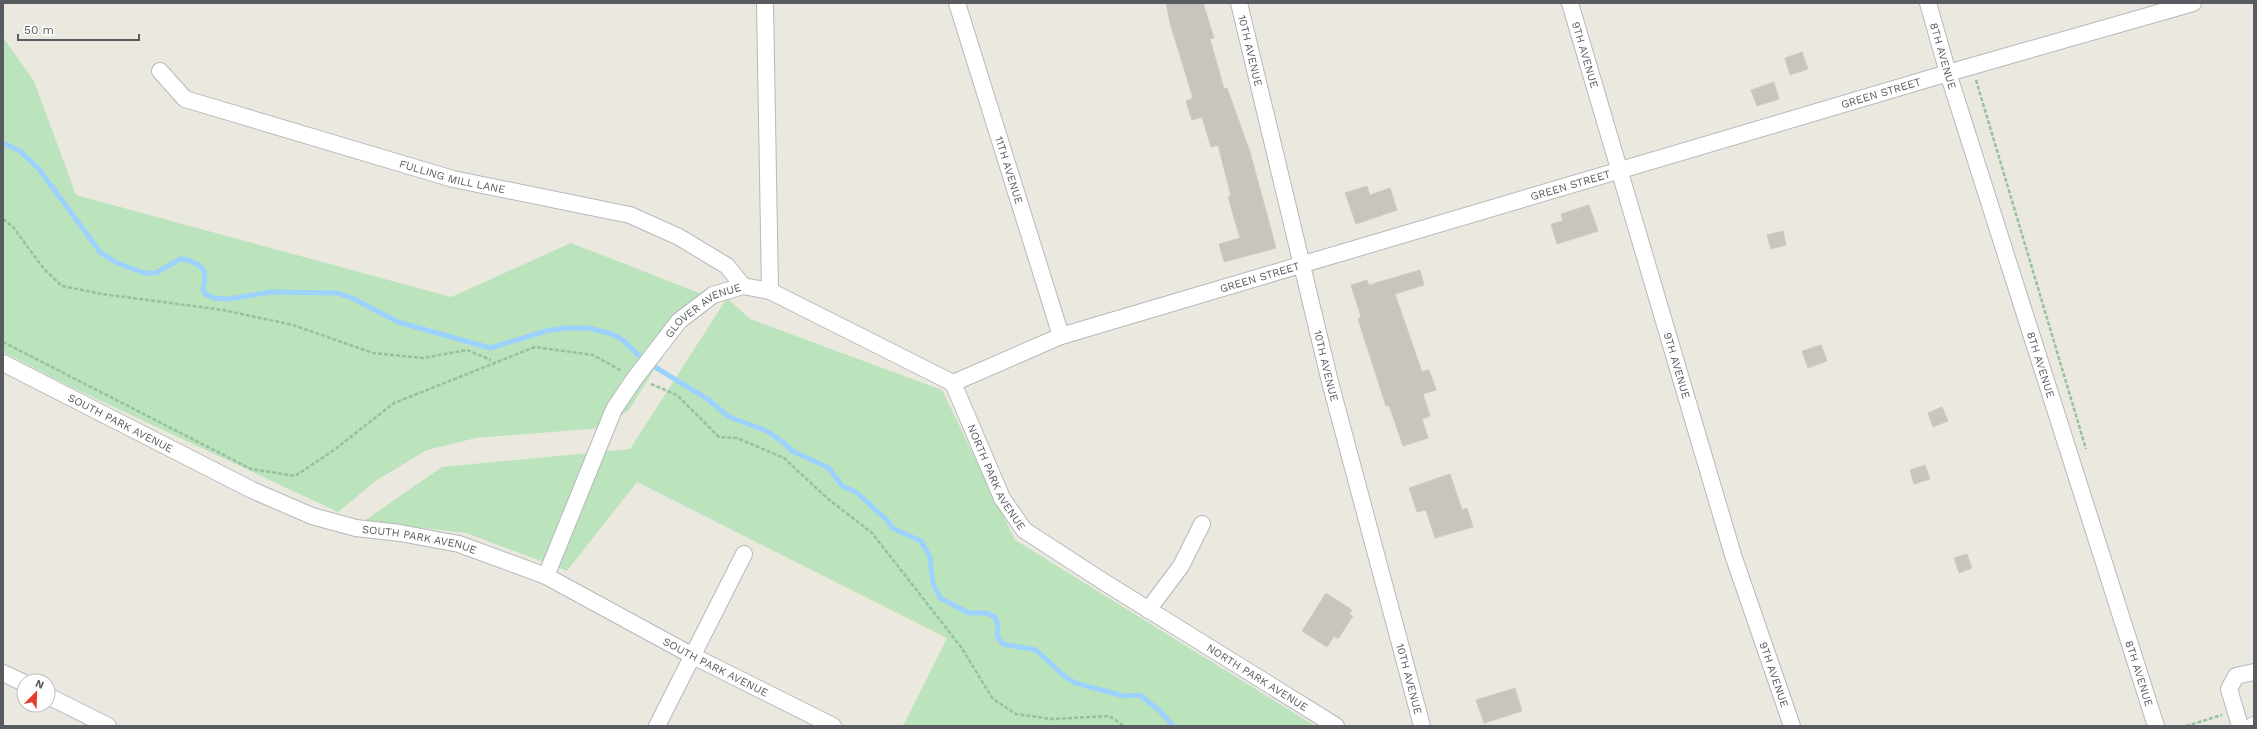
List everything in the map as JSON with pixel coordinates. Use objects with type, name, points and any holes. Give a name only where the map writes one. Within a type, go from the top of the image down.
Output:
[{"type":"street","points":[[765,3],[770,291],[953,383]]},
{"type":"street","name":"11TH AVENUE","points":[[957,3],[1061,336]]},
{"type":"street","name":"10TH AVENUE","points":[[1239,3],[1330,382],[1422,726]]},
{"type":"street","name":"9TH AVENUE","points":[[1570,3],[1733,555],[1792,726]]},
{"type":"street","name":"8TH AVENUE","points":[[1928,3],[1948,73],[2156,726]]},
{"type":"street","name":"GREEN STREET","points":[[953,383],[1061,336],[1948,73],[2193,3]]},
{"type":"street","name":"FULLING MILL LANE","points":[[160,71],[185,99],[453,179],[630,215],[679,237],[726,266],[743,286]]},
{"type":"street","name":"GLOVER AVENUE","points":[[546,576],[614,409],[679,322],[713,295],[743,286],[770,291]]},
{"type":"street","name":"SOUTH PARK AVENUE","points":[[3,363],[252,490],[312,516],[356,528],[400,533],[459,544],[546,576],[693,656],[833,726]]},
{"type":"street","name":"NORTH PARK AVENUE","points":[[953,383],[1002,498],[1024,530],[1148,610],[1336,726]]},
{"type":"street","points":[[1148,610],[1181,566],[1202,524]]},
{"type":"street","points":[[657,726],[744,554]]},
{"type":"street","points":[[2240,726],[2229,689],[2236,676],[2254,672]]},
{"type":"street","points":[[3,673],[16,679]]},
{"type":"street","points":[[56,700],[108,726]]},
{"type":"path","points":[[1974,76],[2087,451]]},
{"type":"path","points":[[3,219],[13,227],[44,269],[62,286],[102,294],[223,310],[292,325],[373,353],[423,358],[467,350],[491,360]]},
{"type":"green space","points":[[3,37],[34,81],[76,195],[451,297],[571,243],[702,294],[629,410],[602,428],[476,438],[427,450],[377,480],[338,512],[67,385],[3,352]]},
{"type":"green space","points":[[727,298],[750,319],[942,390],[1015,540],[1315,726],[903,726],[947,638],[637,482],[567,571],[466,533],[364,521],[442,467],[630,449]]},
{"type":"building","points":[[1166,3],[1203,3],[1214,38],[1210,39],[1224,89],[1227,88],[1250,152],[1276,248],[1224,262],[1219,244],[1240,238],[1228,197],[1231,196],[1218,145],[1211,147],[1202,117],[1192,120],[1186,101],[1193,98],[1170,23]]},
{"type":"building","points":[[1802,52],[1808,69],[1790,75],[1785,58]]},
{"type":"building","points":[[1774,82],[1779,99],[1757,106],[1751,90]]},
{"type":"building","points":[[1367,186],[1370,195],[1390,188],[1397,210],[1356,224],[1345,193]]},
{"type":"building","points":[[1589,205],[1598,231],[1557,244],[1551,224],[1563,221],[1561,214]]},
{"type":"building","points":[[1783,231],[1786,245],[1771,249],[1767,235]]},
{"type":"building","points":[[1420,270],[1424,285],[1395,294],[1422,372],[1429,370],[1436,390],[1423,394],[1430,416],[1422,419],[1428,438],[1403,446],[1389,405],[1386,406],[1358,319],[1361,317],[1351,285],[1367,280],[1369,285]]},
{"type":"building","points":[[1821,345],[1827,361],[1808,368],[1802,351]]},
{"type":"building","points":[[1942,407],[1948,421],[1933,427],[1928,413]]},
{"type":"building","points":[[1925,465],[1930,479],[1914,484],[1910,470]]},
{"type":"building","points":[[1450,474],[1462,510],[1467,508],[1473,527],[1435,538],[1426,510],[1417,512],[1409,488]]},
{"type":"building","points":[[1967,554],[1972,568],[1959,573],[1954,558]]},
{"type":"building","points":[[1326,593],[1352,610],[1349,614],[1353,616],[1338,639],[1334,636],[1327,647],[1302,631]]},
{"type":"building","points":[[1515,688],[1522,711],[1484,723],[1476,700]]},
{"type":"waterway","points":[[3,143],[20,151],[38,168],[101,253],[117,263],[144,273],[156,273],[180,259],[188,260],[199,265],[204,271],[205,279],[203,288],[205,294],[214,298],[229,299],[271,292],[337,293],[352,298],[398,322],[490,348],[546,331],[566,328],[588,328],[612,334],[624,341],[642,359],[709,400],[729,417],[767,431],[784,443],[792,451],[829,468],[842,486],[856,492],[887,520],[892,528],[921,541],[930,557],[933,583],[940,598],[969,613],[986,613],[995,617],[998,626],[997,636],[1003,644],[1036,650],[1063,675],[1075,683],[1124,696],[1140,695],[1161,712],[1173,726]]}]
